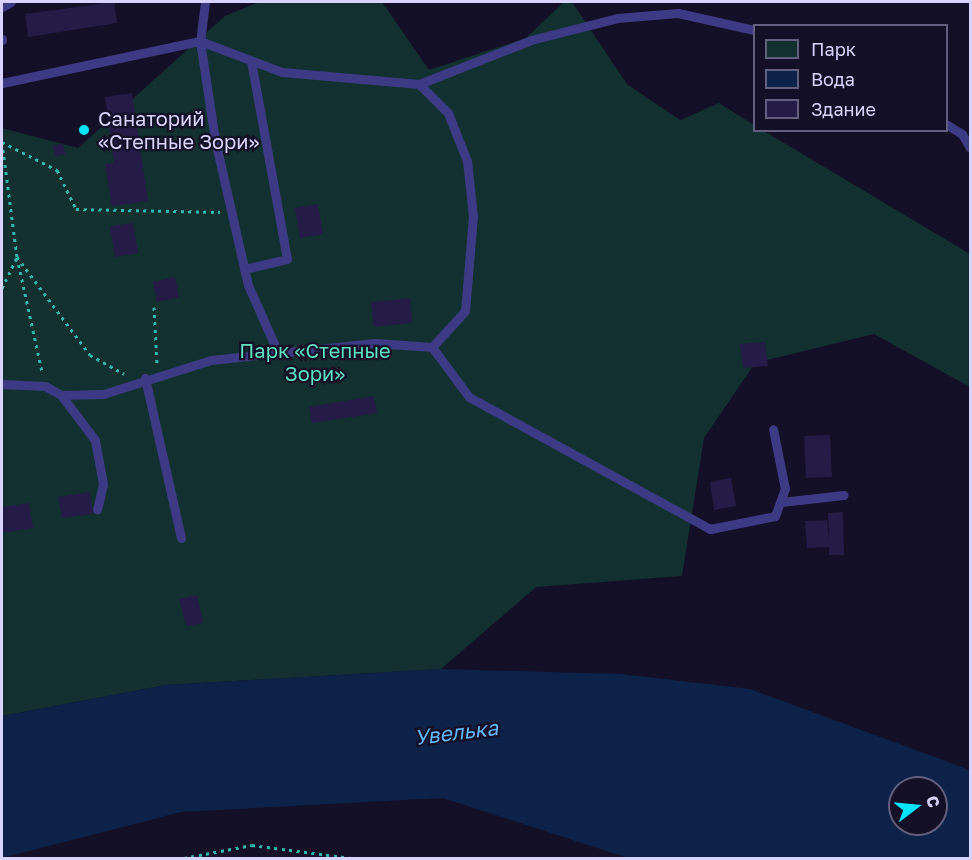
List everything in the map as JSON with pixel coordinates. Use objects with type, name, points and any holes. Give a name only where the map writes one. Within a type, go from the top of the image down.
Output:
[{"type":"lane","points":[[2,7],[11,2]]},
{"type":"lane","points":[[205,2],[200,41],[231,212],[244,269],[279,356]]},
{"type":"lane","points":[[2,83],[200,41],[282,72],[419,84],[531,40],[617,18],[678,13],[753,30]]},
{"type":"lane","points":[[244,269],[287,259],[251,60]]},
{"type":"lane","points":[[419,84],[448,113],[467,161],[473,216],[465,311],[432,347]]},
{"type":"lane","points":[[948,126],[970,148]]},
{"type":"lane","points":[[61,395],[103,394],[141,379],[211,360],[279,356],[375,343],[432,347],[470,397],[683,518],[710,530],[756,524],[775,516],[785,489],[773,429]]},
{"type":"lane","points":[[141,379],[181,537]]},
{"type":"lane","points":[[2,384],[45,386],[61,395],[94,440],[103,484],[97,509]]},
{"type":"lane","points":[[781,502],[844,495]]},
{"type":"path","points":[[2,142],[57,170],[76,209],[231,212]]},
{"type":"path","points":[[2,142],[17,256],[45,386]]},
{"type":"path","points":[[2,288],[17,256]]},
{"type":"path","points":[[17,256],[90,355],[141,379]]},
{"type":"path","points":[[154,307],[157,375]]},
{"type":"path","points":[[184,858],[252,845],[351,858]]},
{"type":"green space","name":"Парк «Степные Зори»","points":[[259,2],[382,2],[429,70],[526,38],[564,2],[572,2],[627,84],[680,120],[719,103],[753,124],[753,132],[766,132],[970,254],[970,387],[874,334],[755,363],[704,438],[682,576],[536,587],[441,669],[166,685],[2,716],[2,128],[78,148],[225,16]]},
{"type":"water","name":"Увелька","points":[[441,669],[621,674],[750,689],[970,770],[970,858],[628,858],[443,798],[181,812],[2,858],[2,716],[166,685]]},
{"type":"building","points":[[114,2],[117,23],[28,37],[25,14]]},
{"type":"building","points":[[132,93],[148,201],[112,206],[105,164],[114,163],[105,97]]},
{"type":"building","points":[[63,144],[65,154],[55,156],[53,145]]},
{"type":"building","points":[[318,204],[323,234],[300,238],[295,208]]},
{"type":"building","points":[[133,223],[138,253],[115,257],[110,226]]},
{"type":"building","points":[[175,277],[179,297],[157,302],[153,282]]},
{"type":"building","points":[[410,298],[412,323],[374,327],[371,302]]},
{"type":"building","points":[[765,342],[768,366],[743,368],[740,344]]},
{"type":"building","points":[[374,396],[377,413],[312,423],[309,407]]},
{"type":"building","points":[[830,435],[832,477],[806,478],[804,436]]},
{"type":"building","points":[[731,478],[736,506],[714,510],[710,482]]},
{"type":"building","points":[[90,492],[93,514],[62,518],[58,497]]},
{"type":"building","points":[[29,503],[33,528],[2,533],[2,507]]},
{"type":"building","points":[[843,512],[844,555],[829,555],[829,547],[807,548],[805,521],[827,520],[829,542],[828,513]]},
{"type":"building","points":[[197,595],[203,623],[186,626],[179,599]]},
{"type":"place","name":"Санаторий «Степные Зори»","points":[[84,130]]}]
